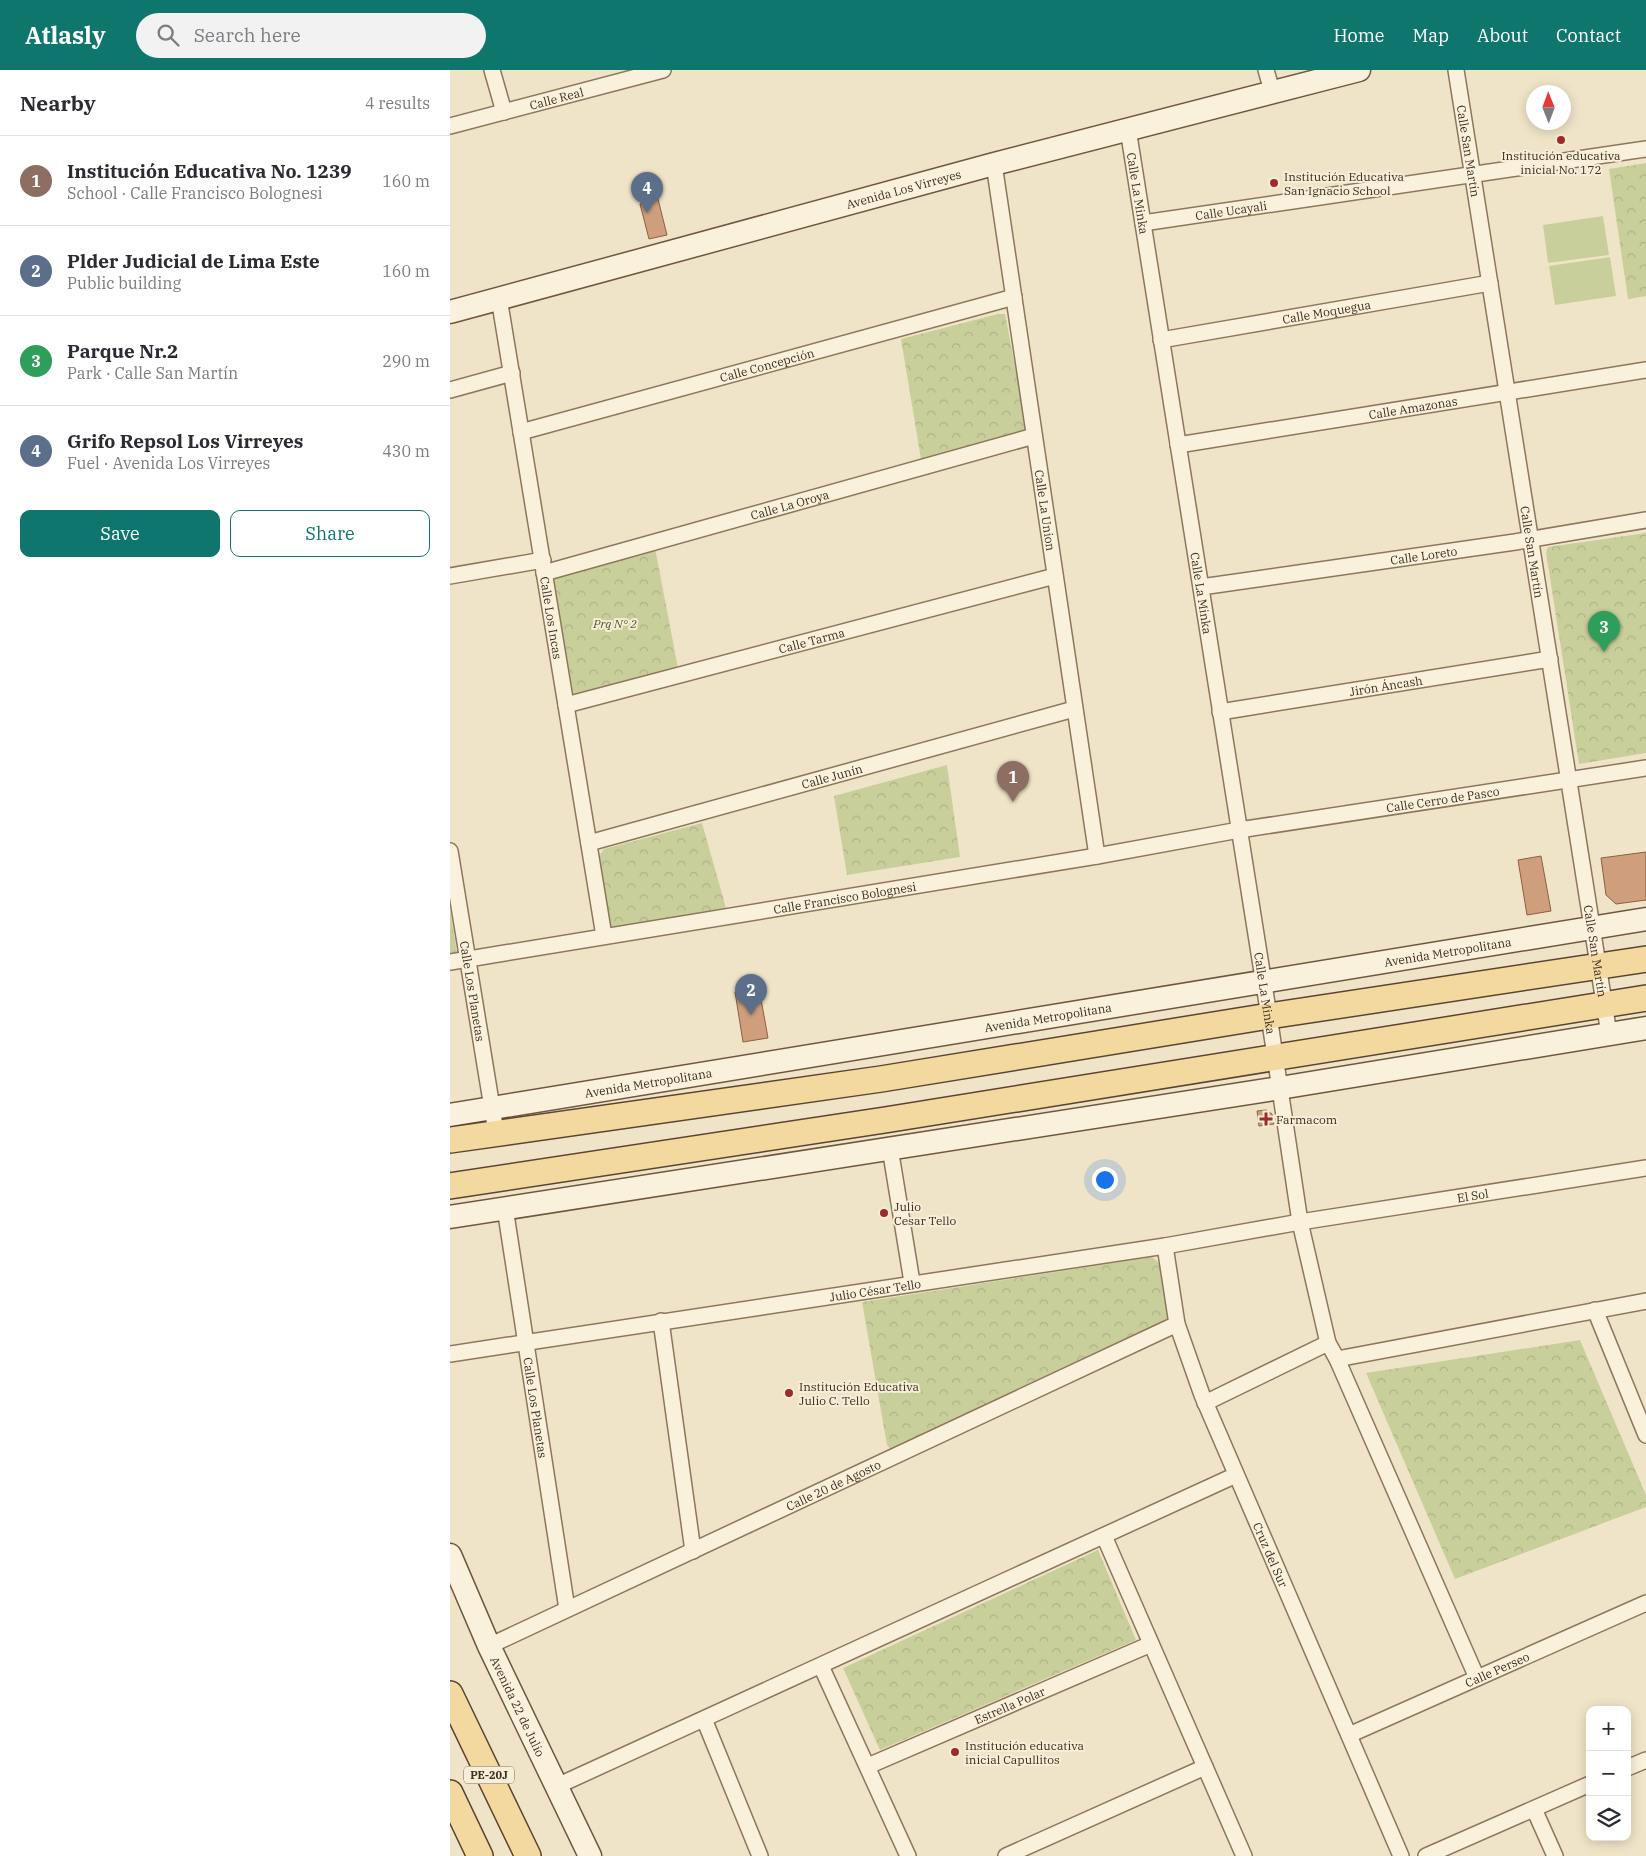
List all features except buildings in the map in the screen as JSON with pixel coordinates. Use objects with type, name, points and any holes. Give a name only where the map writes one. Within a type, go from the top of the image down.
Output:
[{"type":"main road","name":"Avenida Metropolitana","points":[[450,1140],[494,1120],[881,1079],[1269,1016],[1646,959]]},
{"type":"main road","points":[[450,1186],[1275,1058],[1646,998]]},
{"type":"main road","name":"PE-20J","points":[[450,1694],[528,1856]]},
{"type":"main road","name":"PE-20J","points":[[450,1793],[480,1856]]},
{"type":"street","points":[[492,70],[504,112]]},
{"type":"street","name":"Calle Real","points":[[450,126],[664,70]]},
{"type":"street","name":"Avenida Los Virreyes","points":[[450,312],[1128,129],[1269,81],[1359,70]]},
{"type":"street","name":"Calle San Martín","points":[[1456,70],[1609,1034]]},
{"type":"street","name":"Calle La Minka","points":[[1128,129],[1264,983],[1300,1222],[1328,1344]]},
{"type":"street","name":"Calle Ucayali","points":[[1143,223],[1646,149]]},
{"type":"street","name":"Calle La Union","points":[[994,164],[1097,856]]},
{"type":"street","name":"Calle Moquegua","points":[[1161,340],[1490,283]]},
{"type":"street","name":"Calle Concepción","points":[[521,432],[1014,297]]},
{"type":"street","name":"Calle Los Incas","points":[[499,298],[604,936]]},
{"type":"street","name":"Calle Amazonas","points":[[1178,445],[1646,370]]},
{"type":"street","points":[[450,390],[512,373]]},
{"type":"street","name":"Calle La Oroya","points":[[450,576],[544,567],[1034,436]]},
{"type":"street","name":"Calle Loreto","points":[[1201,587],[1531,539],[1646,520]]},
{"type":"street","name":"Calle Tarma","points":[[566,705],[1055,576]]},
{"type":"street","name":"Jirón Áncash","points":[[1220,712],[1550,659]]},
{"type":"street","name":"Calle Junín","points":[[589,843],[1074,709]]},
{"type":"street","name":"Calle Cerro de Pasco","points":[[1239,830],[1646,768]]},
{"type":"street","name":"Calle Francisco Bolognesi","points":[[450,962],[1097,856],[1239,830]]},
{"type":"street","name":"Calle Los Planetas","points":[[450,851],[494,1120]]},
{"type":"street","name":"Avenida Metropolitana","points":[[450,1114],[494,1120],[1264,983],[1646,919]]},
{"type":"street","points":[[450,1218],[1280,1088],[1646,1028]]},
{"type":"street","points":[[890,1148],[912,1282]]},
{"type":"street","name":"El Sol","points":[[1300,1222],[1646,1168]]},
{"type":"street","name":"Calle Los Planetas","points":[[506,1208],[567,1610]]},
{"type":"street","name":"Julio César Tello","points":[[450,1354],[912,1282],[1165,1246],[1300,1222]]},
{"type":"street","name":"Cruz del Sur","points":[[1165,1246],[1177,1324],[1205,1403],[1402,1856]]},
{"type":"street","points":[[1338,1359],[1646,1301]]},
{"type":"street","points":[[1595,1310],[1646,1435]]},
{"type":"street","points":[[661,1321],[693,1551]]},
{"type":"street","name":"Calle 20 de Agosto","points":[[489,1646],[1177,1324]]},
{"type":"street","points":[[1205,1403],[1328,1344],[1338,1359],[1477,1678]]},
{"type":"street","points":[[557,1786],[1236,1475]]},
{"type":"street","points":[[1104,1536],[1244,1856]]},
{"type":"street","name":"Avenida 22 de Julio","points":[[450,1554],[489,1646],[590,1856]]},
{"type":"street","name":"Calle Perseo","points":[[1349,1735],[1646,1603]]},
{"type":"street","name":"Estrella Polar","points":[[868,1766],[1151,1644]]},
{"type":"street","points":[[821,1666],[908,1856]]},
{"type":"street","points":[[704,1720],[760,1856]]},
{"type":"street","points":[[1631,1766],[1646,1760]]},
{"type":"street","points":[[1006,1856],[1205,1767]]},
{"type":"street","points":[[1426,1856],[1586,1786]]},
{"type":"street","points":[[1534,1808],[1555,1856]]},
{"type":"green space","points":[[1646,163],[1646,296],[1628,299],[1609,169]]},
{"type":"green space","points":[[1603,216],[1609,255],[1548,263],[1543,225]]},
{"type":"green space","points":[[1610,257],[1616,296],[1555,305],[1549,266]]},
{"type":"green space","points":[[998,314],[1005,314],[1026,424],[1023,433],[921,459],[901,339]]},
{"type":"green space","points":[[1646,533],[1646,753],[1579,764],[1546,552],[1548,547]]},
{"type":"green space","name":"Prq N° 2","points":[[655,548],[678,668],[573,696],[553,577]]},
{"type":"green space","points":[[947,765],[960,857],[847,875],[834,796]]},
{"type":"green space","points":[[702,823],[726,908],[613,928],[608,923],[599,856],[604,849]]},
{"type":"green space","points":[[450,909],[457,953],[450,954]]},
{"type":"green space","points":[[1152,1257],[1160,1264],[1169,1316],[1162,1329],[892,1451],[887,1445],[862,1302]]},
{"type":"green space","points":[[1580,1340],[1646,1495],[1646,1507],[1455,1579],[1366,1373]]},
{"type":"green space","points":[[1098,1550],[1136,1640],[880,1750],[843,1668]]},
{"type":"place","name":"Institución educativa inicial No. 172","points":[[1561,140]]},
{"type":"place","name":"Institución Educativa San Ignacio School","points":[[1274,183]]},
{"type":"place","name":"Grifo Repsol Los Virreyes","points":[[647,213]]},
{"type":"place","name":"Parque Nr.2","points":[[1604,652]]},
{"type":"place","name":"Institución Educativa No. 1239","points":[[1013,802]]},
{"type":"place","name":"Plder Judicial de Lima Este","points":[[751,1015]]},
{"type":"place","name":"Farmacom","points":[[1266,1119]]},
{"type":"place","name":"Julio Cesar Tello","points":[[884,1213]]},
{"type":"place","name":"Institución Educativa Julio C. Tello","points":[[789,1393]]},
{"type":"place","name":"Institución educativa inicial Capullitos","points":[[955,1752]]}]
